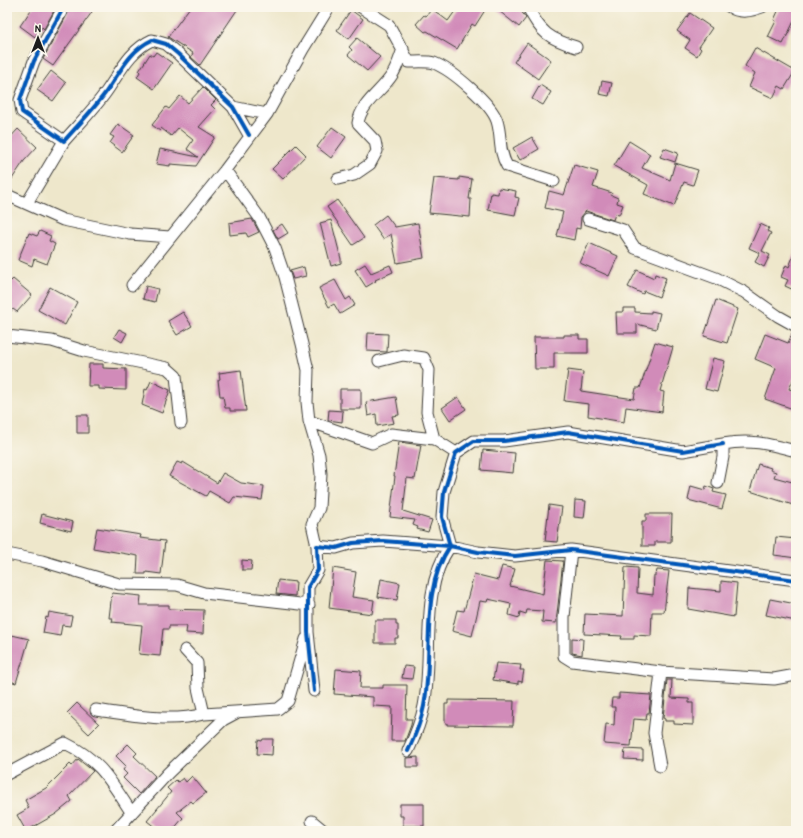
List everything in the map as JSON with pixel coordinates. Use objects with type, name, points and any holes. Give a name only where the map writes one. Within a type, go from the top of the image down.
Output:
[{"type":"street","points":[[132,285],[225,170],[249,135],[267,114],[329,7]]},
{"type":"street","points":[[361,7],[388,25],[409,62],[433,63],[459,78],[484,102],[497,121],[501,156],[507,166],[554,181]]},
{"type":"street","points":[[528,7],[540,29],[554,40],[576,47]]},
{"type":"street","points":[[730,7],[736,11],[750,11],[762,7]]},
{"type":"street","points":[[60,12],[34,60],[20,100],[20,106],[22,112],[64,141]]},
{"type":"street","points":[[27,203],[64,141],[106,93],[126,61],[141,45],[152,40],[166,44],[233,107],[249,135]]},
{"type":"street","points":[[338,179],[354,175],[370,164],[377,151],[375,141],[358,123],[358,118],[374,94],[392,75],[403,49]]},
{"type":"street","points":[[233,107],[267,114]]},
{"type":"street","points":[[225,170],[259,217],[275,248],[285,277],[308,370],[307,402],[309,421],[319,455],[321,474],[321,496],[319,508],[312,524],[317,546],[318,570],[308,588],[308,632],[314,691]]},
{"type":"street","points":[[7,195],[63,220],[130,234],[170,237]]},
{"type":"street","points":[[588,219],[623,230],[634,248],[716,278],[744,292],[778,316],[796,326]]},
{"type":"street","points":[[7,336],[52,341],[84,351],[167,368],[176,376],[181,422]]},
{"type":"street","points":[[379,361],[403,355],[424,358],[429,370],[427,412],[434,439]]},
{"type":"street","points":[[309,421],[372,443],[391,434],[434,439],[456,453]]},
{"type":"street","points":[[450,546],[442,517],[444,492],[456,453],[474,441],[504,441],[568,432],[594,435],[683,451],[738,441],[758,442],[796,451]]},
{"type":"street","points":[[718,483],[724,444]]},
{"type":"street","points":[[317,546],[336,548],[354,543],[383,541],[450,546],[478,552],[515,556],[571,550],[796,580]]},
{"type":"street","points":[[408,751],[419,728],[424,704],[431,606],[441,559],[450,546]]},
{"type":"street","points":[[571,550],[564,617],[564,656],[572,661],[661,672],[774,679],[796,675]]},
{"type":"street","points":[[7,554],[42,561],[119,584],[177,585],[204,593],[309,605]]},
{"type":"street","points":[[96,710],[166,719],[185,719],[204,714],[278,709],[288,701],[308,632]]},
{"type":"street","points":[[185,650],[197,663],[198,688],[204,714]]},
{"type":"street","points":[[660,766],[654,733],[661,672]]},
{"type":"street","points":[[115,831],[131,812],[223,720],[239,712]]},
{"type":"street","points":[[7,774],[65,743],[79,750],[95,762],[131,812]]},
{"type":"street","points":[[312,821],[324,831]]},
{"type":"building","points":[[33,7],[56,7],[44,29],[42,27],[35,37],[20,26]]},
{"type":"building","points":[[66,7],[86,7],[92,12],[53,66],[43,59],[67,15],[68,11]]},
{"type":"building","points":[[190,7],[239,7],[200,65],[191,57],[193,53],[168,37]]},
{"type":"building","points":[[458,7],[487,7],[475,26],[472,24],[457,49],[427,31],[425,32],[416,24],[432,9],[448,21]]},
{"type":"building","points":[[494,7],[518,7],[526,18],[519,27]]},
{"type":"building","points":[[780,7],[796,7],[796,17],[783,44],[768,37],[776,21],[774,20]]},
{"type":"building","points":[[351,10],[363,19],[349,39],[337,30]]},
{"type":"building","points":[[690,13],[712,28],[699,47],[701,49],[697,56],[685,48],[690,40],[677,31]]},
{"type":"building","points":[[357,38],[380,57],[367,71],[348,55],[352,50],[349,47]]},
{"type":"building","points":[[527,43],[551,60],[538,79],[514,62]]},
{"type":"building","points":[[755,48],[795,71],[784,89],[779,86],[773,98],[749,87],[755,73],[745,66]]},
{"type":"building","points":[[156,52],[172,63],[154,89],[137,77],[140,72],[139,71],[150,54],[153,56]]},
{"type":"building","points":[[51,71],[66,83],[53,101],[37,90]]},
{"type":"building","points":[[602,81],[612,83],[609,96],[599,94]]},
{"type":"building","points":[[540,85],[551,92],[543,105],[532,99]]},
{"type":"building","points":[[203,87],[216,100],[211,105],[215,109],[199,127],[215,137],[196,166],[170,164],[170,166],[156,164],[160,149],[198,157],[187,149],[193,140],[178,128],[171,136],[161,128],[160,131],[152,125],[166,107],[169,109],[180,96],[188,103]]},
{"type":"building","points":[[118,124],[134,135],[122,152],[110,143],[114,137],[110,135]]},
{"type":"building","points":[[332,127],[346,137],[331,158],[317,147]]},
{"type":"building","points":[[18,129],[37,147],[24,161],[12,179],[7,175],[7,141]]},
{"type":"building","points":[[532,137],[539,149],[520,160],[513,148]]},
{"type":"building","points":[[629,141],[650,154],[642,168],[670,180],[675,163],[698,170],[693,185],[684,182],[674,206],[644,194],[648,185],[614,166]]},
{"type":"building","points":[[296,145],[306,155],[283,179],[272,169]]},
{"type":"building","points":[[664,148],[678,153],[675,162],[660,157]]},
{"type":"building","points":[[574,165],[598,172],[593,187],[612,193],[611,195],[618,198],[617,203],[623,205],[619,215],[615,214],[613,220],[586,211],[581,217],[580,229],[576,228],[574,240],[557,236],[563,212],[545,208],[549,191],[564,195]]},
{"type":"building","points":[[459,177],[472,179],[469,199],[471,199],[470,217],[429,213],[434,178],[459,180]]},
{"type":"building","points":[[499,188],[516,191],[515,197],[519,198],[515,215],[488,210],[491,193],[498,194]]},
{"type":"building","points":[[337,200],[364,238],[353,245],[327,207]]},
{"type":"building","points":[[386,215],[395,227],[418,223],[424,258],[397,263],[391,234],[383,239],[373,225]]},
{"type":"building","points":[[252,219],[259,232],[248,237],[246,233],[230,235],[229,223]]},
{"type":"building","points":[[331,220],[341,263],[331,266],[320,223]]},
{"type":"building","points":[[282,224],[288,233],[278,239],[273,230]]},
{"type":"building","points":[[760,224],[769,228],[767,231],[771,233],[762,251],[770,255],[764,267],[755,262],[760,253],[749,248]]},
{"type":"building","points":[[40,231],[51,236],[49,241],[55,244],[47,264],[34,259],[32,266],[18,260],[29,233],[37,236]]},
{"type":"building","points":[[589,243],[618,256],[609,276],[580,263]]},
{"type":"building","points":[[796,249],[796,291],[785,286],[788,280],[781,277],[786,265],[789,267]]},
{"type":"building","points":[[365,264],[371,273],[390,265],[393,272],[375,280],[376,281],[366,287],[355,270]]},
{"type":"building","points":[[304,267],[306,276],[293,279],[290,271]]},
{"type":"building","points":[[637,270],[654,278],[655,274],[666,278],[659,297],[644,291],[643,294],[628,287]]},
{"type":"building","points":[[7,277],[11,281],[13,279],[32,295],[17,312],[13,309],[7,315]]},
{"type":"building","points":[[335,280],[346,300],[350,297],[355,305],[340,314],[334,304],[329,307],[319,288]]},
{"type":"building","points":[[146,286],[158,289],[155,302],[143,299]]},
{"type":"building","points":[[50,287],[77,302],[65,325],[38,310]]},
{"type":"building","points":[[716,300],[738,309],[727,343],[704,336]]},
{"type":"building","points":[[623,308],[635,308],[635,312],[651,313],[651,311],[660,313],[656,329],[637,324],[637,333],[617,333],[616,312],[623,312]]},
{"type":"building","points":[[183,312],[192,326],[177,335],[168,321]]},
{"type":"building","points":[[119,329],[127,333],[122,342],[114,337]]},
{"type":"building","points":[[793,332],[796,333],[796,374],[789,389],[796,391],[796,410],[765,399],[776,368],[755,359],[765,334],[788,343]]},
{"type":"building","points":[[368,333],[388,334],[387,352],[367,351]]},
{"type":"building","points":[[564,335],[579,335],[579,339],[588,339],[588,353],[554,353],[554,369],[535,369],[534,337],[564,337]]},
{"type":"building","points":[[655,342],[673,347],[660,391],[664,392],[662,412],[626,407],[624,422],[588,416],[589,404],[564,401],[568,370],[583,372],[581,391],[634,399],[636,388],[640,388]]},
{"type":"building","points":[[713,358],[725,361],[717,392],[705,389]]},
{"type":"building","points":[[89,364],[103,364],[103,368],[126,369],[126,390],[99,389],[99,386],[88,386]]},
{"type":"building","points":[[241,370],[246,411],[230,411],[230,408],[225,408],[223,396],[220,396],[218,380],[220,379],[219,373]]},
{"type":"building","points":[[151,381],[170,390],[162,413],[142,405],[145,389],[147,390]]},
{"type":"building","points":[[340,389],[361,389],[361,409],[340,409]]},
{"type":"building","points":[[396,397],[399,415],[392,416],[394,423],[377,426],[376,414],[368,416],[366,402]]},
{"type":"building","points":[[458,397],[466,409],[450,420],[442,408]]},
{"type":"building","points":[[329,410],[343,411],[342,422],[328,420]]},
{"type":"building","points":[[77,415],[88,415],[88,433],[77,433]]},
{"type":"building","points":[[399,442],[421,445],[415,479],[407,478],[403,511],[432,520],[428,532],[417,529],[418,527],[413,525],[415,520],[390,517]]},
{"type":"building","points":[[483,450],[515,453],[513,473],[481,470]]},
{"type":"building","points":[[177,462],[182,464],[183,462],[217,483],[223,473],[241,483],[264,486],[262,500],[234,497],[230,503],[209,491],[206,496],[169,476]]},
{"type":"building","points":[[758,464],[771,468],[770,470],[776,472],[774,477],[796,483],[796,506],[750,491]]},
{"type":"building","points":[[691,486],[705,490],[706,486],[714,489],[713,492],[726,495],[722,509],[688,500]]},
{"type":"building","points":[[575,500],[586,501],[584,518],[574,517]]},
{"type":"building","points":[[549,505],[562,507],[557,542],[545,541]]},
{"type":"building","points":[[42,514],[73,522],[71,531],[40,523]]},
{"type":"building","points":[[646,514],[672,514],[671,542],[655,542],[655,546],[642,546],[642,521],[646,521]]},
{"type":"building","points":[[97,528],[141,535],[140,538],[165,541],[161,574],[146,572],[146,574],[137,574],[138,556],[93,548]]},
{"type":"building","points":[[776,537],[796,539],[796,558],[774,555]]},
{"type":"building","points":[[242,560],[252,561],[251,570],[242,570]]},
{"type":"building","points":[[547,560],[563,561],[556,623],[542,622],[543,611],[527,610],[526,614],[520,612],[519,618],[509,615],[511,604],[488,599],[487,602],[480,601],[472,636],[452,631],[457,610],[464,611],[474,574],[498,580],[502,566],[515,569],[510,586],[543,594]]},
{"type":"building","points":[[625,567],[638,568],[637,593],[653,595],[654,575],[656,575],[657,570],[669,571],[664,612],[652,612],[651,636],[634,635],[634,639],[621,639],[622,636],[584,634],[585,614],[623,616]]},
{"type":"building","points":[[333,568],[356,572],[352,597],[374,600],[372,614],[329,608]]},
{"type":"building","points":[[381,579],[400,583],[397,600],[378,597]]},
{"type":"building","points":[[278,580],[296,582],[295,596],[276,594]]},
{"type":"building","points":[[721,581],[737,583],[734,617],[688,609],[689,588],[721,591]]},
{"type":"building","points":[[112,593],[141,596],[140,605],[169,605],[169,609],[204,610],[203,634],[186,633],[187,626],[169,626],[169,629],[163,629],[160,656],[139,654],[142,625],[112,622],[113,618],[109,618]]},
{"type":"building","points":[[770,599],[796,604],[796,621],[766,615]]},
{"type":"building","points":[[49,612],[72,616],[70,626],[62,625],[60,636],[43,633],[46,617],[48,618]]},
{"type":"building","points":[[375,620],[396,620],[396,625],[398,625],[398,638],[395,638],[395,643],[375,643]]},
{"type":"building","points":[[12,635],[29,639],[16,683],[7,680],[7,653]]},
{"type":"building","points":[[572,638],[583,639],[582,655],[572,653]]},
{"type":"building","points":[[496,663],[521,665],[520,670],[524,670],[522,682],[518,681],[518,684],[493,680]]},
{"type":"building","points":[[404,666],[414,667],[412,679],[402,678]]},
{"type":"building","points":[[336,669],[361,671],[360,688],[383,688],[383,685],[407,685],[406,719],[412,719],[405,741],[391,741],[392,707],[373,706],[373,697],[334,694]]},
{"type":"building","points":[[667,680],[672,680],[671,698],[689,699],[689,703],[693,703],[693,725],[674,724],[674,721],[665,721],[663,718]]},
{"type":"building","points":[[619,693],[651,695],[649,713],[647,713],[646,720],[634,719],[631,746],[604,744],[606,724],[614,725],[615,707],[611,707],[612,698],[619,698]]},
{"type":"building","points":[[448,700],[514,701],[513,726],[447,725],[447,723],[445,723],[445,704],[448,704]]},
{"type":"building","points":[[77,703],[99,724],[89,734],[67,713]]},
{"type":"building","points":[[263,739],[273,739],[272,755],[257,754],[258,740],[262,741]]},
{"type":"building","points":[[128,744],[137,753],[134,756],[155,776],[139,794],[123,778],[127,774],[123,770],[126,766],[116,756]]},
{"type":"building","points":[[625,749],[643,750],[643,760],[624,759]]},
{"type":"building","points":[[418,757],[418,767],[406,767],[406,758]]},
{"type":"building","points":[[78,759],[93,771],[69,796],[72,801],[56,814],[26,831],[17,815],[29,808],[25,800],[46,788],[70,764],[72,766]]},
{"type":"building","points":[[192,776],[206,793],[193,803],[191,801],[177,812],[183,818],[172,831],[160,831],[147,821],[171,792],[167,788],[176,780],[178,782],[183,778],[186,782]]},
{"type":"building","points":[[400,804],[424,804],[424,826],[403,826],[403,816],[400,816]]},
{"type":"cycle path","points":[[61,12],[34,61],[20,100],[22,112],[64,141],[106,92],[131,56],[144,44],[152,40],[166,44],[233,107],[249,135]]},
{"type":"cycle path","points":[[408,751],[418,729],[424,706],[427,686],[429,624],[434,583],[440,564],[450,546],[442,517],[444,492],[456,453],[474,441],[504,441],[568,432],[683,451],[723,444]]},
{"type":"cycle path","points":[[314,691],[308,632],[308,587],[318,570],[317,546],[336,548],[353,543],[383,541],[450,546],[478,552],[515,556],[571,550],[796,580]]}]
